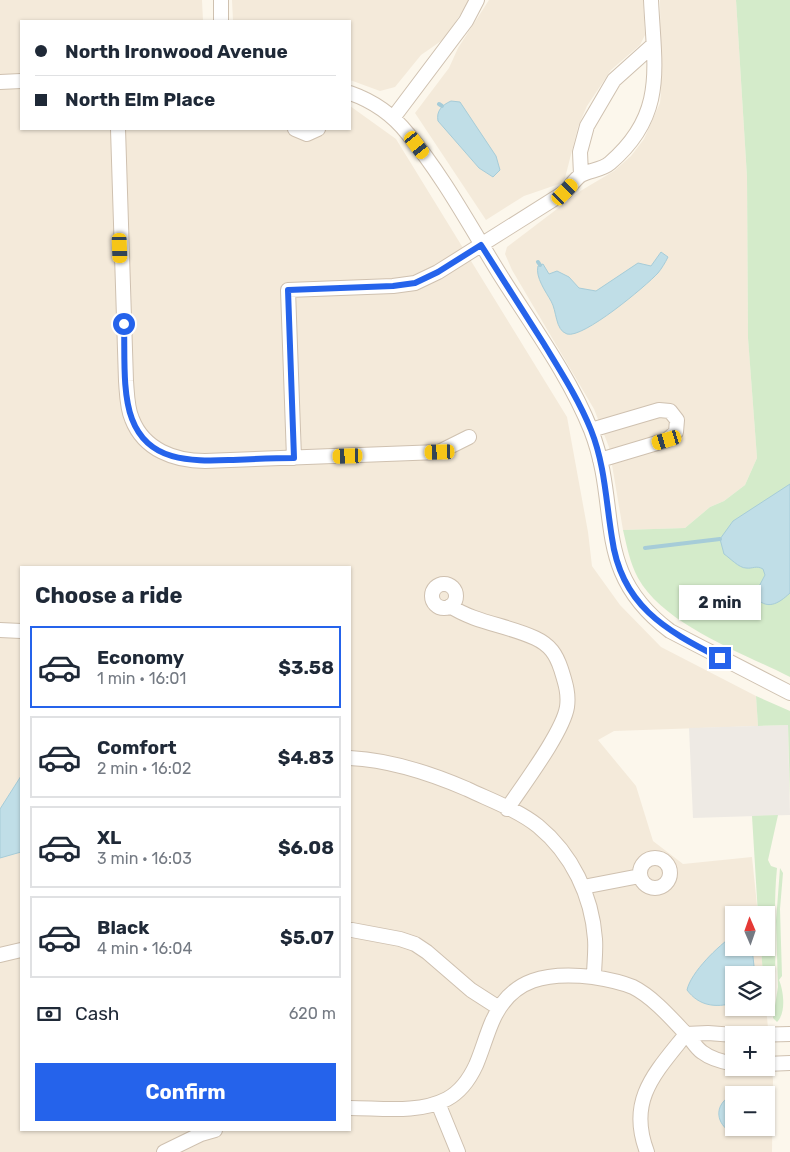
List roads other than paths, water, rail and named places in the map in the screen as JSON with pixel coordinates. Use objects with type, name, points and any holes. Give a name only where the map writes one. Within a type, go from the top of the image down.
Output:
[{"type":"street","points":[[221,0],[222,20]]},
{"type":"street","points":[[393,118],[466,21],[477,0]]},
{"type":"street","points":[[294,458],[288,290],[393,286],[415,283],[438,272],[565,192],[581,175],[607,165],[632,142],[649,114],[655,78],[651,0]]},
{"type":"street","points":[[581,175],[580,152],[587,126],[614,80],[653,45]]},
{"type":"street","points":[[0,82],[20,81]]},
{"type":"street","points":[[351,93],[370,101],[393,118],[425,156],[565,378],[591,430],[600,460],[616,556],[628,588],[635,598],[657,621],[670,631],[790,692]]},
{"type":"street","points":[[118,130],[126,381],[132,419],[149,442],[167,455],[184,460],[440,452],[469,437]]},
{"type":"street","points":[[297,130],[307,134],[316,130]]},
{"type":"street","points":[[591,430],[659,410],[670,412],[677,420],[676,432],[667,440],[600,460]]},
{"type":"street","points":[[450,606],[471,618],[534,638],[548,645],[554,652],[567,691],[567,706],[559,728],[507,809]]},
{"type":"street","points":[[0,630],[20,630]]},
{"type":"street","points":[[351,758],[372,759],[438,776],[538,826],[561,850],[583,887],[589,902],[596,940],[594,977]]},
{"type":"street","points":[[583,887],[640,876]]},
{"type":"street","points":[[351,930],[400,939],[415,944],[466,986],[499,1008]]},
{"type":"street","points":[[0,955],[20,950]]},
{"type":"street","points":[[351,1108],[414,1108],[438,1103],[460,1089],[472,1074],[499,1008],[510,993],[521,985],[536,979],[555,975],[594,977],[634,988],[652,1001],[702,1052],[725,1062]]},
{"type":"street","points":[[647,1152],[640,1130],[640,1104],[654,1075],[686,1034],[725,1034]]},
{"type":"street","points":[[775,1034],[790,1034]]},
{"type":"street","points":[[775,1064],[790,1063]]},
{"type":"street","points":[[438,1103],[458,1152]]},
{"type":"street","points":[[164,1152],[200,1134],[211,1131]]},
{"type":"water","points":[[451,101],[460,102],[496,156],[500,170],[493,177],[479,168],[438,121],[440,109]]},
{"type":"water","points":[[661,252],[668,257],[658,273],[614,310],[600,320],[575,333],[567,334],[560,329],[553,305],[539,280],[538,266],[543,264],[549,274],[557,271],[569,277],[579,288],[596,291],[638,263],[651,266]]},
{"type":"water","points":[[790,484],[790,593],[777,603],[768,605],[759,601],[754,596],[765,575],[763,569],[758,567],[743,568],[738,565],[724,554],[720,539],[733,521]]},
{"type":"water","points":[[20,778],[20,852],[0,858],[0,809]]},
{"type":"water","points":[[725,942],[725,956],[753,956],[754,966],[725,966],[725,1004],[714,1005],[702,1002],[687,990],[699,968]]},
{"type":"water","points":[[725,1100],[725,1128],[719,1114],[720,1107]]},
{"type":"waterway","points":[[645,548],[720,539]]}]
